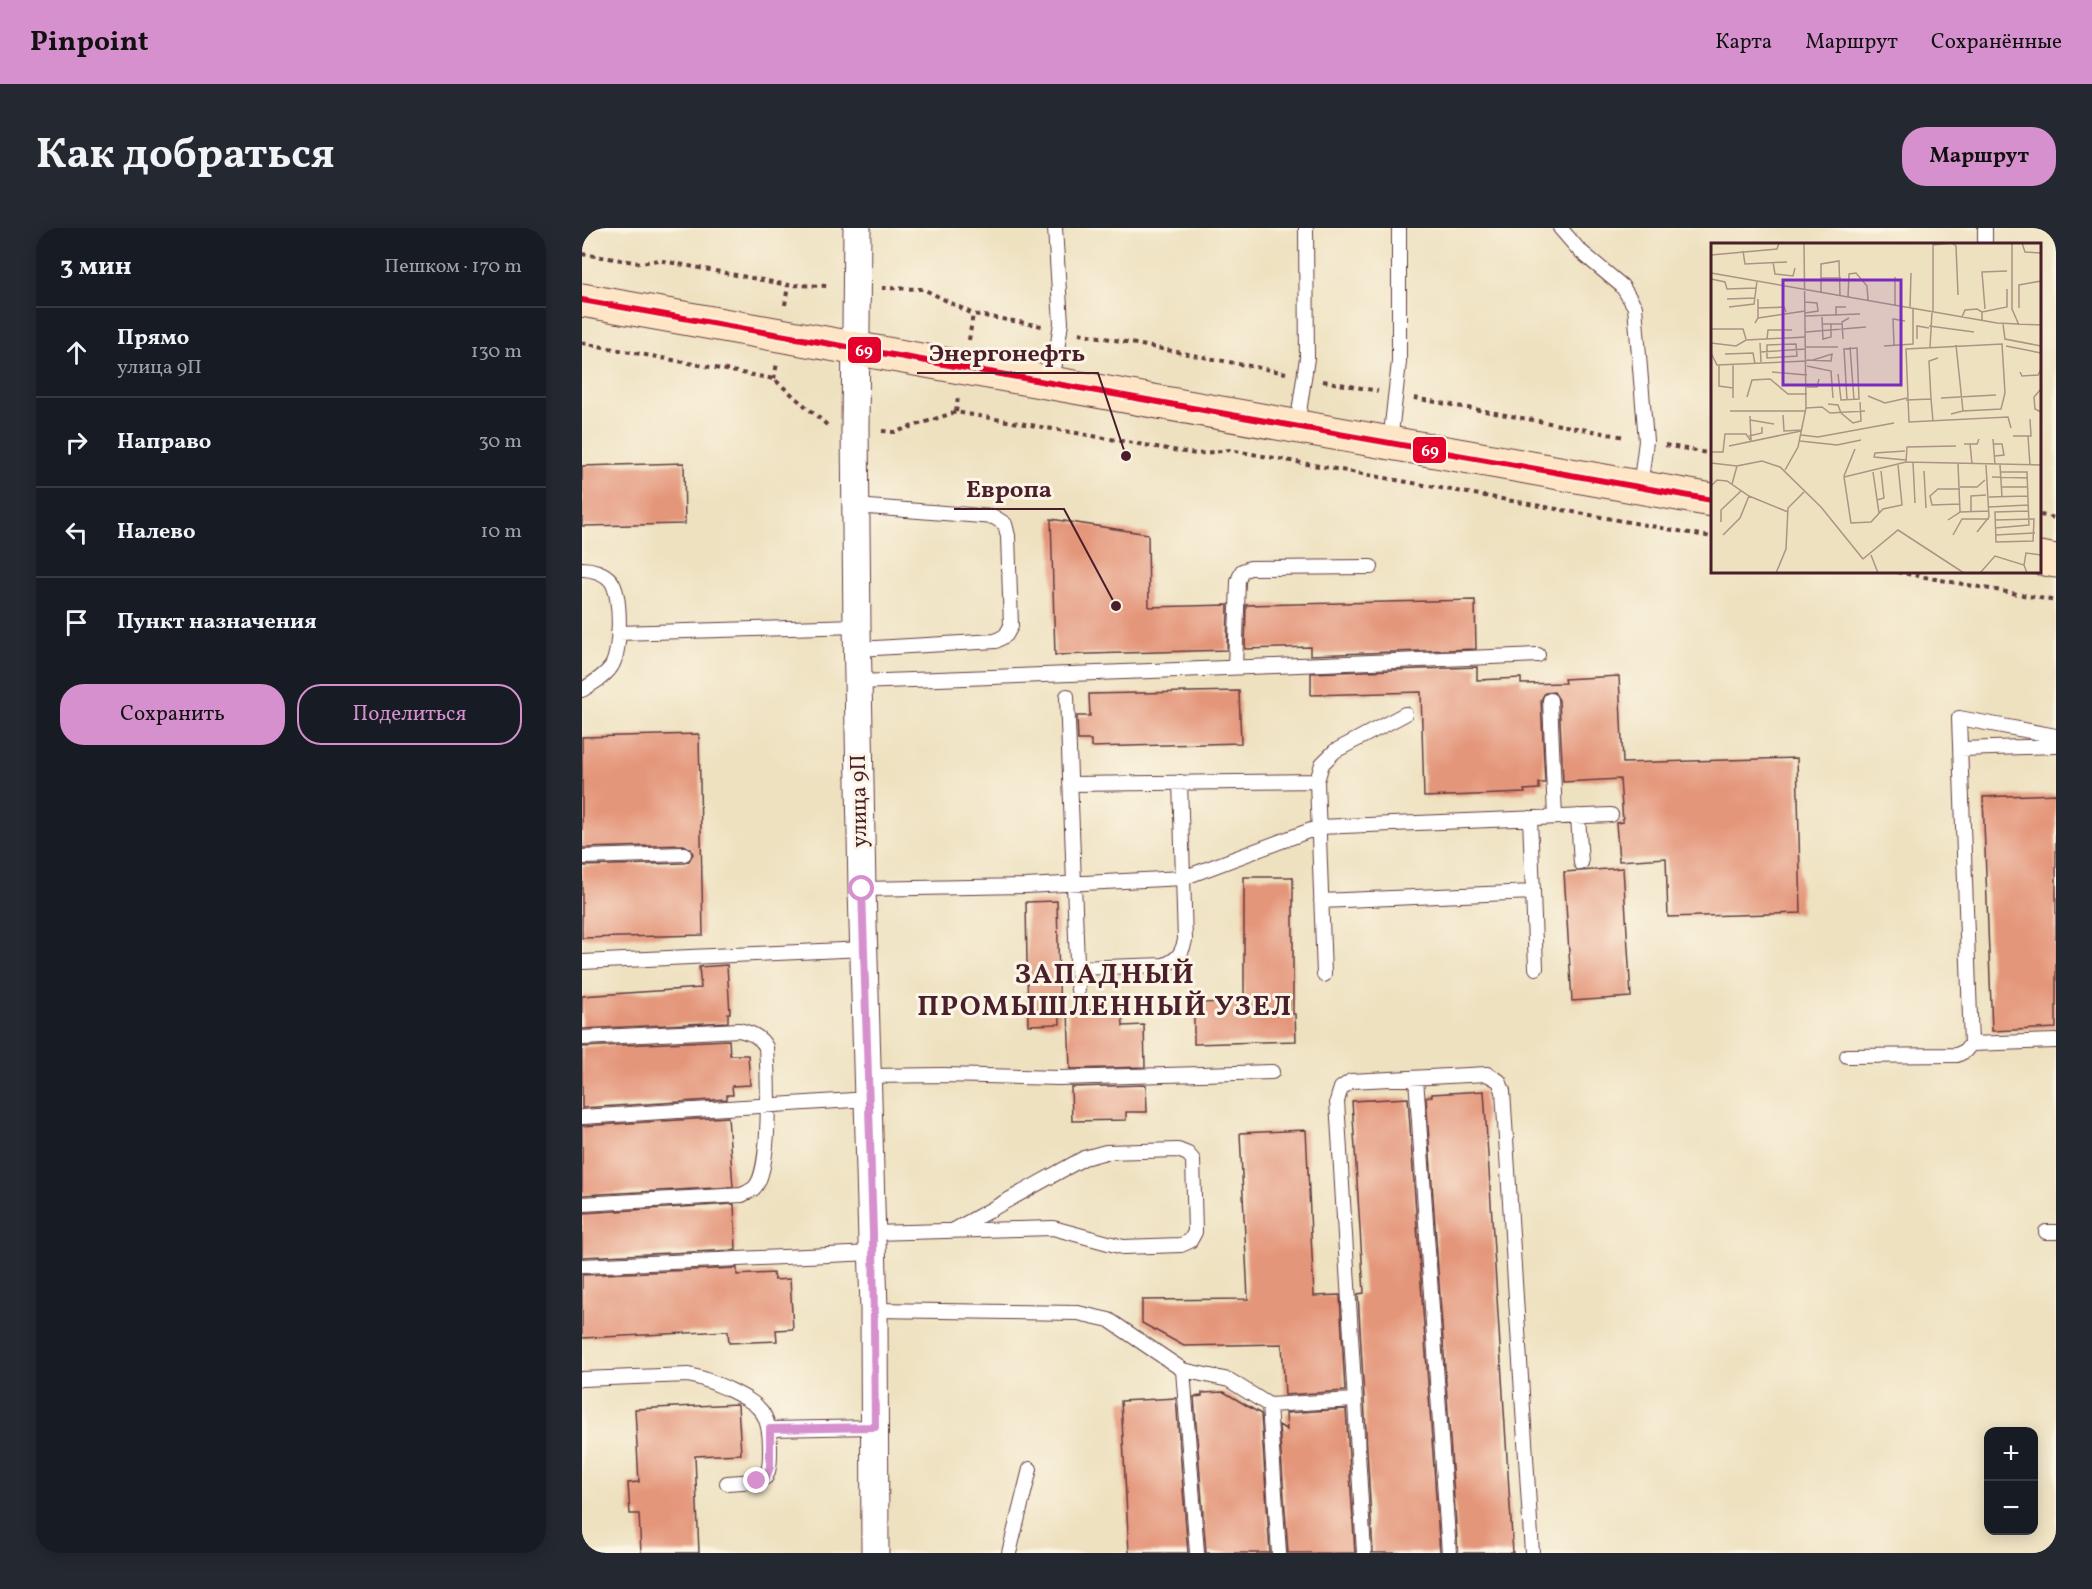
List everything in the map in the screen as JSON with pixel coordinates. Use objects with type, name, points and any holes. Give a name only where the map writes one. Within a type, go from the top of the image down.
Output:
[{"type":"main road","points":[[582,300],[1711,500]]},
{"type":"main road","points":[[2041,558],[2056,561]]},
{"type":"street","name":"улица 9П","points":[[857,228],[858,682],[873,1243],[875,1553]]},
{"type":"lane","points":[[1052,383],[1060,329],[1055,228]]},
{"type":"lane","points":[[1297,426],[1306,377],[1308,329],[1306,228]]},
{"type":"lane","points":[[1390,443],[1399,362],[1399,228]]},
{"type":"lane","points":[[1560,228],[1579,250],[1622,286],[1635,307],[1646,441],[1640,488]]},
{"type":"lane","points":[[618,633],[996,641],[1006,635],[1011,626],[1008,536],[1005,524],[994,517],[856,506]]},
{"type":"lane","points":[[1235,667],[1238,581],[1242,572],[1250,568],[1371,567]]},
{"type":"lane","points":[[582,569],[602,573],[611,581],[617,594],[618,633],[612,666],[599,679],[582,690]]},
{"type":"lane","points":[[858,682],[1538,655]]},
{"type":"lane","points":[[1067,696],[1078,990]]},
{"type":"lane","points":[[1550,700],[1555,817]]},
{"type":"lane","points":[[1324,975],[1317,781],[1322,764],[1335,751],[1406,714]]},
{"type":"lane","points":[[1847,1056],[1957,1054],[1965,1051],[1971,1044],[1959,718],[2056,736]]},
{"type":"lane","points":[[1960,749],[2056,746]]},
{"type":"lane","points":[[1070,784],[1317,781]]},
{"type":"lane","points":[[1077,968],[1164,965],[1175,961],[1182,952],[1185,940],[1180,782]]},
{"type":"lane","points":[[862,889],[1183,878],[1318,827],[1611,815]]},
{"type":"lane","points":[[1578,816],[1581,863]]},
{"type":"lane","points":[[1530,818],[1536,968]]},
{"type":"lane","points":[[582,857],[684,854]]},
{"type":"lane","points":[[1321,901],[1533,892]]},
{"type":"lane","points":[[582,962],[864,949]]},
{"type":"lane","points":[[582,1038],[739,1030],[752,1033],[762,1040],[766,1047],[769,1106],[761,1177],[754,1189],[742,1195],[582,1204]]},
{"type":"lane","points":[[1971,1044],[2056,1041]]},
{"type":"lane","points":[[582,1117],[769,1106],[943,1075],[1059,1078],[1272,1072]]},
{"type":"lane","points":[[1364,1553],[1337,1101],[1341,1088],[1352,1081],[1487,1074],[1499,1081],[1503,1091],[1532,1553]]},
{"type":"lane","points":[[1416,1078],[1449,1553]]},
{"type":"lane","points":[[582,1266],[873,1243],[954,1230],[1053,1228],[1123,1247],[1181,1245],[1190,1241],[1195,1232],[1193,1160],[1188,1154],[1178,1150],[1106,1152],[1084,1158],[954,1230]]},
{"type":"lane","points":[[874,1310],[1095,1315],[1109,1320],[1183,1370],[1229,1380],[1269,1405],[1354,1400]]},
{"type":"lane","points":[[1183,1370],[1197,1553]]},
{"type":"lane","points":[[582,1379],[688,1375],[704,1378],[750,1400],[758,1406],[770,1429],[770,1467],[766,1477],[757,1481],[727,1483]]},
{"type":"lane","points":[[1269,1405],[1279,1553]]},
{"type":"lane","points":[[770,1429],[875,1427]]},
{"type":"lane","points":[[1009,1553],[1030,1469]]},
{"type":"path","points":[[582,254],[640,263],[658,260],[788,285],[923,289],[973,314],[1711,454]]},
{"type":"path","points":[[582,343],[774,378],[827,424]]},
{"type":"path","points":[[895,432],[956,412],[1196,454],[1230,450],[1711,537]]},
{"type":"path","points":[[2041,515],[2056,518]]},
{"type":"path","points":[[1902,573],[2056,601]]},
{"type":"building","points":[[684,463],[685,524],[582,526],[582,466]]},
{"type":"building","points":[[1051,519],[1148,534],[1149,607],[1228,605],[1227,650],[1055,655]]},
{"type":"building","points":[[1475,600],[1476,649],[1310,655],[1310,647],[1245,649],[1246,605]]},
{"type":"building","points":[[1477,667],[1477,680],[1521,678],[1521,684],[1565,683],[1564,679],[1619,676],[1623,763],[1797,758],[1801,913],[1668,917],[1666,858],[1619,861],[1616,823],[1623,822],[1620,779],[1563,782],[1559,700],[1554,692],[1545,693],[1541,700],[1545,783],[1539,783],[1539,789],[1524,790],[1525,793],[1424,797],[1421,692],[1311,695],[1311,673]]},
{"type":"building","points":[[1239,691],[1241,743],[1091,747],[1091,740],[1078,740],[1077,716],[1090,716],[1089,694]]},
{"type":"building","points":[[699,734],[703,935],[582,938],[582,866],[684,863],[689,861],[693,854],[691,849],[684,845],[582,848],[582,737]]},
{"type":"building","points":[[2056,794],[2056,1028],[1992,1031],[1983,797]]},
{"type":"building","points":[[1623,868],[1631,997],[1572,1001],[1564,872]]},
{"type":"building","points":[[1244,877],[1293,877],[1293,1014],[1295,1014],[1296,1041],[1194,1044],[1194,1003],[1244,1002]]},
{"type":"building","points":[[1057,901],[1060,1024],[1028,1025],[1026,902]]},
{"type":"building","points":[[727,965],[730,1013],[728,1013],[728,1022],[582,1029],[582,996],[701,988],[699,967]]},
{"type":"building","points":[[1122,1009],[1123,1026],[1144,1025],[1145,1067],[1070,1069],[1068,1011]]},
{"type":"building","points":[[729,1040],[730,1055],[748,1055],[750,1085],[732,1086],[733,1095],[727,1095],[727,1099],[582,1108],[582,1047]]},
{"type":"building","points":[[1146,1085],[1147,1112],[1126,1112],[1126,1120],[1072,1121],[1071,1087]]},
{"type":"building","points":[[1484,1091],[1513,1553],[1458,1553],[1426,1097],[1432,1094]]},
{"type":"building","points":[[1408,1098],[1440,1553],[1373,1553],[1358,1294],[1364,1293],[1352,1101]]},
{"type":"building","points":[[728,1117],[733,1187],[582,1195],[582,1126]]},
{"type":"building","points":[[1306,1130],[1314,1296],[1340,1295],[1345,1391],[1285,1395],[1282,1344],[1184,1346],[1142,1323],[1142,1300],[1248,1299],[1240,1133]]},
{"type":"building","points":[[734,1204],[736,1250],[582,1257],[582,1213]]},
{"type":"building","points":[[737,1268],[737,1275],[773,1273],[774,1280],[790,1279],[793,1329],[776,1330],[777,1341],[729,1343],[728,1331],[582,1338],[582,1275]]},
{"type":"building","points":[[1224,1392],[1261,1414],[1270,1553],[1206,1553],[1194,1397],[1202,1396],[1202,1393]]},
{"type":"building","points":[[1176,1398],[1188,1553],[1129,1553],[1121,1401]]},
{"type":"building","points":[[737,1404],[741,1454],[695,1456],[699,1553],[641,1553],[639,1514],[630,1514],[628,1483],[639,1482],[635,1409]]},
{"type":"building","points":[[1346,1409],[1355,1553],[1288,1553],[1279,1425],[1287,1430],[1286,1413]]},
{"type":"transit line","name":"69","points":[[582,300],[1711,500]]},
{"type":"place","name":"Энергонефть","points":[[1126,456]]},
{"type":"place","name":"Европа","points":[[1116,606]]},
{"type":"district","name":"ЗАПАДНЫЙ ПРОМЫШЛЕННЫЙ УЗЕЛ","points":[[1105,991]]},
{"type":"route","points":[[757,1481],[766,1477],[770,1467],[770,1429],[875,1427],[873,1233],[862,889]]}]
